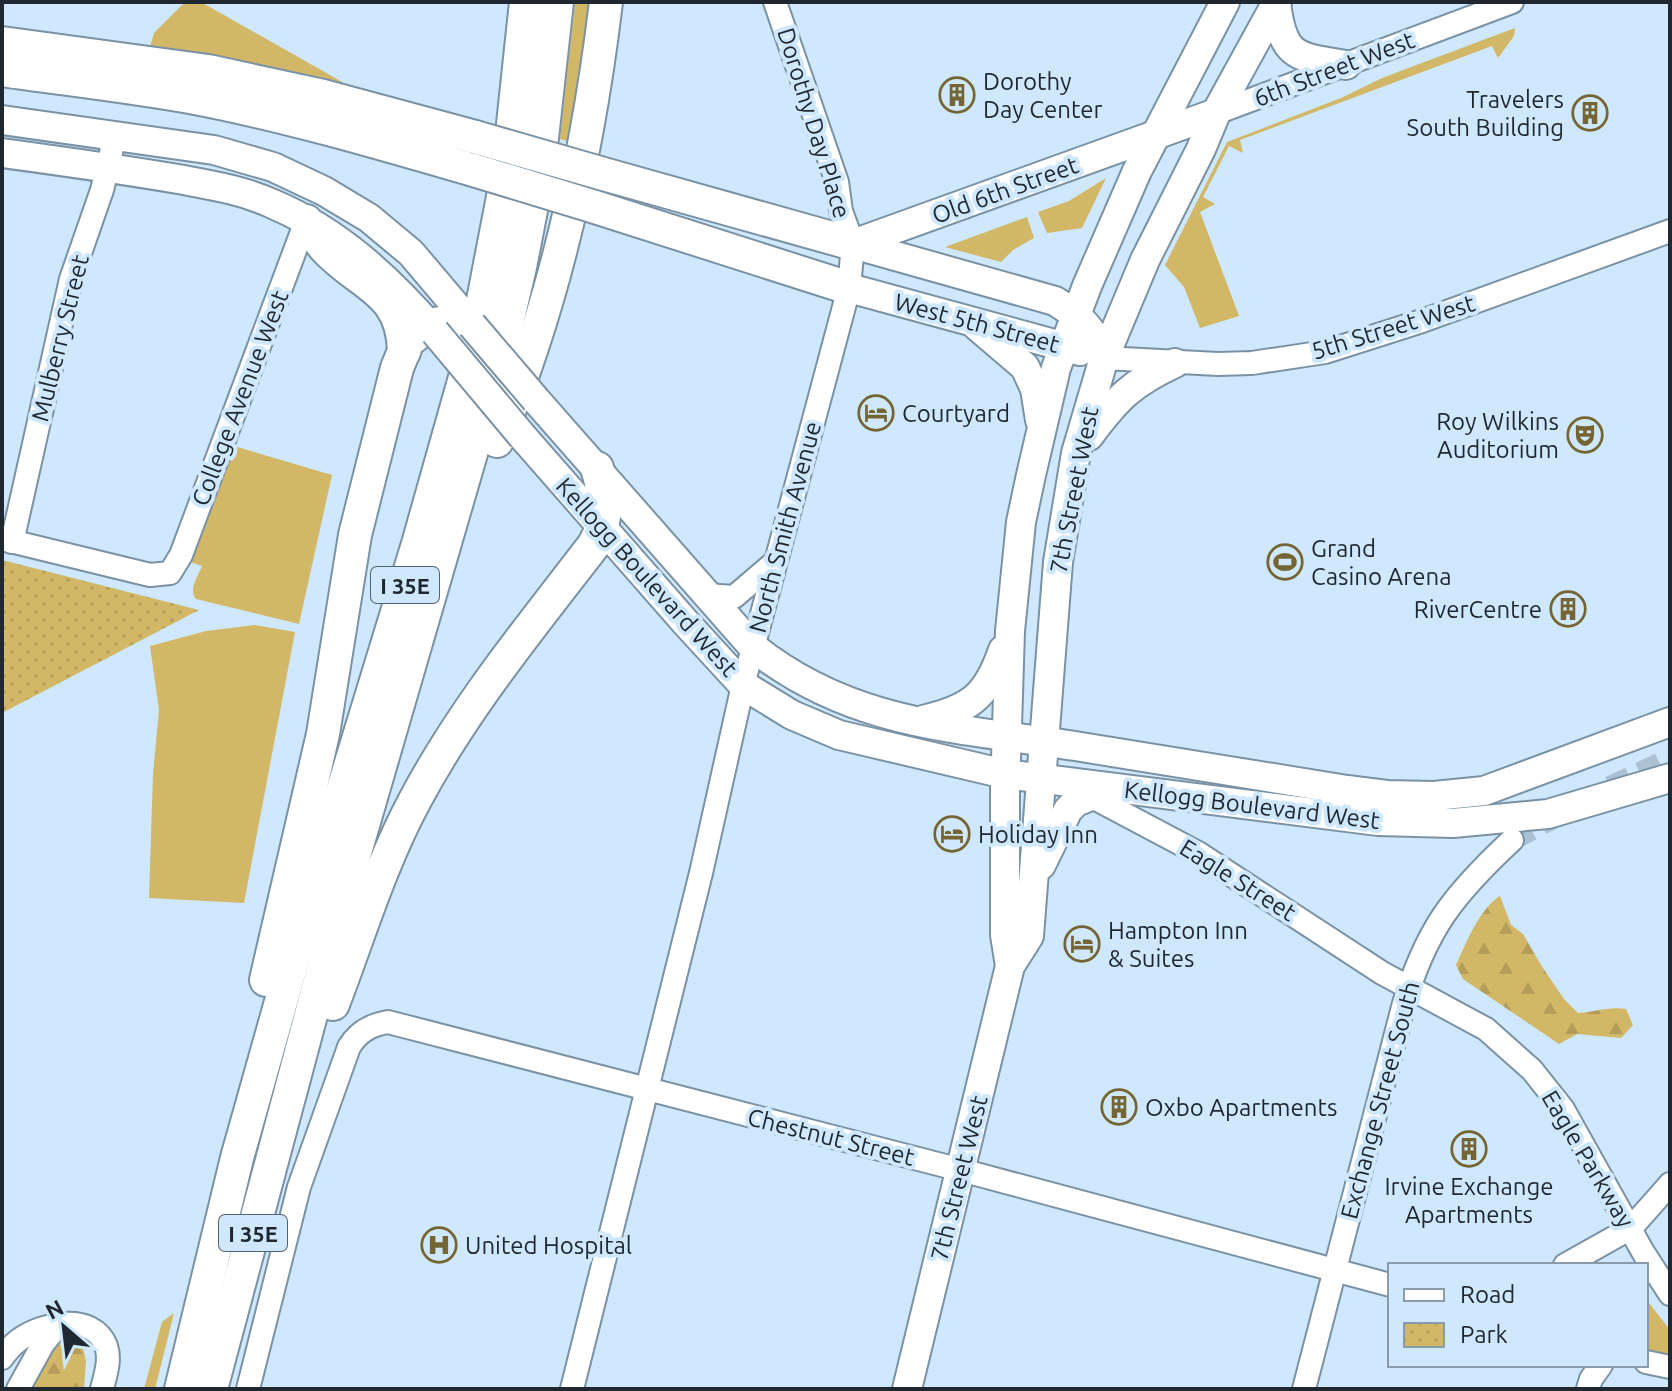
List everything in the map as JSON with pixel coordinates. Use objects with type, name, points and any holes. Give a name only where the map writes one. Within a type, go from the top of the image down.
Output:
[{"type":"highway","name":"I 35E","points":[[181,1389],[237,1158],[317,874],[423,528],[475,342],[510,156],[526,2]]},
{"type":"highway","name":"I 35E","points":[[211,1389],[347,880],[486,406],[520,267],[538,174],[557,2]]},
{"type":"highway","points":[[427,610],[507,418],[553,277],[587,138],[606,2]]},
{"type":"highway","points":[[2,43],[208,71],[323,96],[853,244]]},
{"type":"highway","points":[[2,70],[161,92],[327,128],[592,206],[849,288]]},
{"type":"highway","points":[[306,221],[325,248],[388,301],[400,319],[404,352]]},
{"type":"highway","points":[[237,1158],[260,1005],[323,734],[355,535],[397,368],[408,341],[435,327],[472,325]]},
{"type":"highway","points":[[295,1078],[325,1026],[387,863],[431,770],[493,677],[603,529],[604,493],[597,468]]},
{"type":"main road","name":"7th Street West","points":[[1010,966],[1005,935],[1005,774],[1010,631],[1021,522],[1063,346],[1115,220],[1225,2]]},
{"type":"main road","name":"7th Street West","points":[[907,1389],[1010,966],[1029,936],[1033,880],[1051,780],[1042,741],[1058,562],[1076,453],[1104,358],[1145,260],[1216,113],[1234,85],[1243,38],[1270,2]]},
{"type":"main road","points":[[1270,2],[1279,30],[1291,48],[1308,59],[1346,65]]},
{"type":"main road","name":"6th Street West","points":[[1156,135],[1216,113]]},
{"type":"main road","points":[[2,120],[115,136]]},
{"type":"main road","name":"Old 6th Street","points":[[853,244],[1156,135]]},
{"type":"main road","name":"Kellogg Boulevard West","points":[[115,136],[214,150],[273,167],[324,191],[369,218],[411,253],[753,647],[772,662],[832,696],[914,722],[1387,795],[1434,796],[1484,791],[1670,722]]},
{"type":"main road","name":"Kellogg Boulevard West","points":[[2,153],[234,190],[273,204],[342,242],[391,283],[435,327],[523,437],[743,685],[792,715],[839,735],[1005,774],[1051,780],[1101,792],[1378,821],[1453,823],[1548,814],[1670,778]]},
{"type":"main road","name":"West 5th Street","points":[[853,244],[1055,301],[1076,313]]},
{"type":"main road","name":"West 5th Street","points":[[849,288],[1104,358]]},
{"type":"main road","points":[[1076,313],[1097,337],[1104,358]]},
{"type":"main road","points":[[974,323],[1025,367],[1035,389],[1042,430]]},
{"type":"main road","points":[[1076,453],[1120,396],[1151,374],[1175,363]]},
{"type":"main road","points":[[914,722],[965,707],[978,697],[995,673],[1010,631]]},
{"type":"main road","points":[[1033,880],[1068,810],[1101,792]]},
{"type":"street","name":"Dorothy Day Place","points":[[775,2],[828,154],[839,190],[841,211],[853,244]]},
{"type":"street","name":"6th Street West","points":[[1216,113],[1512,2]]},
{"type":"street","name":"Mulberry Street","points":[[7,541],[71,279],[108,169],[115,136]]},
{"type":"street","name":"College Avenue West","points":[[7,541],[150,575],[170,573],[181,555],[306,221]]},
{"type":"street","name":"5th Street West","points":[[1104,358],[1175,363],[1252,363],[1325,352],[1670,231]]},
{"type":"street","name":"North Smith Avenue","points":[[572,1389],[701,873],[743,685],[849,288],[853,244]]},
{"type":"street","points":[[706,595],[734,597],[775,562]]},
{"type":"street","name":"Eagle Street","points":[[1101,792],[1382,973],[1409,986]]},
{"type":"street","name":"Exchange Street South","points":[[1304,1389],[1418,960],[1450,904],[1475,874],[1512,840]]},
{"type":"street","name":"Eagle Parkway","points":[[1409,986],[1486,1029],[1532,1070],[1563,1109],[1670,1294]]},
{"type":"street","name":"Chestnut Street","points":[[248,1389],[299,1187],[349,1047],[365,1029],[388,1022],[1388,1284]]},
{"type":"street","points":[[1569,1263],[1631,1228],[1670,1184]]},
{"type":"street","points":[[2,1358],[26,1335],[73,1323],[94,1330],[106,1347],[102,1389]]},
{"type":"street","points":[[18,1389],[43,1344],[58,1325]]},
{"type":"street","points":[[1648,1362],[1670,1367]]},
{"type":"green space","points":[[185,2],[201,2],[344,83],[269,66],[150,47],[154,33]]},
{"type":"green space","points":[[575,2],[597,2],[575,143],[560,139]]},
{"type":"green space","points":[[1515,28],[1514,36],[1498,58],[1492,46],[1240,140],[1243,153],[1229,146],[1203,197],[1215,204],[1200,212],[1239,316],[1200,328],[1184,287],[1165,265],[1227,142],[1341,98],[1382,78]]},
{"type":"green space","points":[[1106,178],[1082,228],[1047,233],[1038,212],[1069,201]]},
{"type":"green space","points":[[1027,217],[1034,238],[1013,250],[1001,262],[945,247]]},
{"type":"green space","points":[[234,446],[332,475],[299,624],[196,599],[194,595],[194,583],[202,566],[191,562]]},
{"type":"green space","points":[[2,560],[199,610],[2,713]]},
{"type":"green space","points":[[255,625],[295,632],[244,903],[149,898],[153,774],[159,710],[150,646],[206,631]]},
{"type":"green space","points":[[1500,896],[1511,925],[1523,934],[1564,999],[1578,1013],[1626,1009],[1633,1025],[1621,1038],[1577,1034],[1559,1044],[1463,979],[1456,965],[1480,917]]},
{"type":"green space","points":[[1648,1302],[1670,1330],[1670,1363],[1648,1357]]},
{"type":"green space","points":[[174,1313],[155,1389],[144,1389],[162,1322]]},
{"type":"green space","points":[[68,1343],[83,1348],[86,1361],[84,1389],[30,1389],[56,1345]]},
{"type":"tunnel","points":[[1610,787],[1670,759]]},
{"type":"tunnel","points":[[1512,840],[1558,815]]},
{"type":"place","name":"Dorothy Day Center","points":[[957,95]]},
{"type":"place","name":"Travelers South Building","points":[[1590,113]]},
{"type":"place","name":"Courtyard","points":[[876,413]]},
{"type":"place","name":"Roy Wilkins Auditorium","points":[[1585,435]]},
{"type":"place","name":"Grand Casino Arena","points":[[1285,562]]},
{"type":"place","name":"RiverCentre","points":[[1568,609]]},
{"type":"place","name":"Holiday Inn","points":[[952,834]]},
{"type":"place","name":"Hampton Inn & Suites","points":[[1082,944]]},
{"type":"place","name":"Oxbo Apartments","points":[[1119,1107]]},
{"type":"place","name":"Irvine Exchange Apartments","points":[[1469,1149]]},
{"type":"place","name":"United Hospital","points":[[439,1245]]}]
